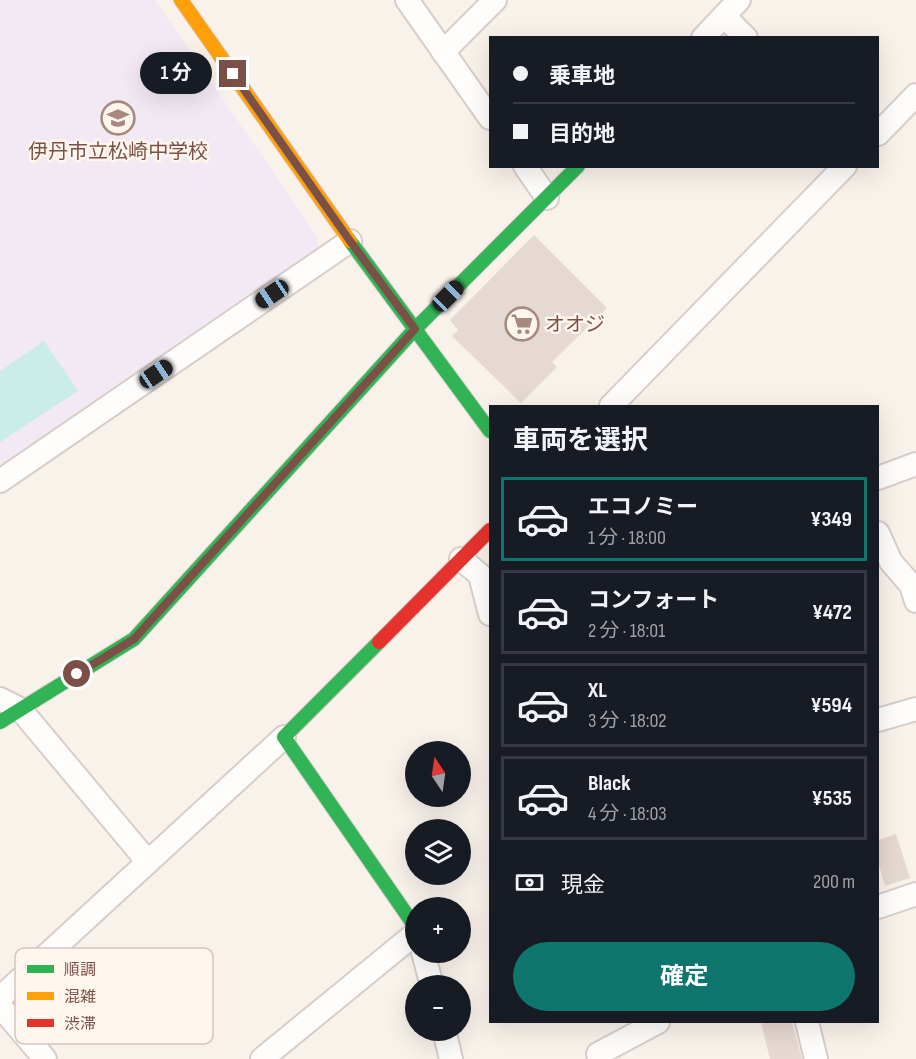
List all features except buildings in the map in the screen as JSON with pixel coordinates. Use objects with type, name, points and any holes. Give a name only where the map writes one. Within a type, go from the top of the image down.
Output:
[{"type":"street","points":[[181,0],[350,241],[489,430]]},
{"type":"street","points":[[406,0],[489,117]]},
{"type":"street","points":[[443,52],[495,0]]},
{"type":"street","points":[[705,36],[731,8],[745,36]]},
{"type":"street","points":[[879,133],[916,95]]},
{"type":"street","points":[[526,168],[548,198]]},
{"type":"street","points":[[0,722],[134,639],[415,329],[576,168]]},
{"type":"street","points":[[613,405],[843,168]]},
{"type":"street","points":[[0,480],[350,241]]},
{"type":"street","points":[[879,478],[916,464]]},
{"type":"street","points":[[54,948],[284,737],[489,531]]},
{"type":"street","points":[[879,535],[891,562],[911,585],[916,601]]},
{"type":"street","points":[[461,559],[480,575],[489,610]]},
{"type":"street","points":[[0,699],[20,710],[148,862]]},
{"type":"street","points":[[879,720],[916,710]]},
{"type":"street","points":[[284,737],[405,912]]},
{"type":"street","points":[[879,907],[916,894]]},
{"type":"street","points":[[262,1059],[405,942]]},
{"type":"street","points":[[0,998],[15,984]]},
{"type":"street","points":[[0,1006],[15,1024]]},
{"type":"street","points":[[600,1059],[598,1054],[656,1023]]},
{"type":"street","points":[[807,1023],[816,1059]]},
{"type":"street","points":[[447,1041],[451,1059]]},
{"type":"street","points":[[32,1044],[45,1059]]},
{"type":"shaded area","name":"伊丹市立松崎中学校","points":[[0,0],[155,0],[317,236],[319,251],[4,467],[0,460]]},
{"type":"water","points":[[44,341],[78,391],[0,442],[0,371]]},
{"type":"traffic: fast","points":[[0,722],[134,639],[415,329],[576,168]]},
{"type":"traffic: fast","points":[[350,241],[489,430]]},
{"type":"traffic: fast","points":[[379,642],[284,737],[405,912]]},
{"type":"traffic: slow","points":[[181,0],[350,241]]},
{"type":"traffic: jam","points":[[379,642],[489,531]]},
{"type":"place","name":"伊丹市立松崎中学校","points":[[118,118]]},
{"type":"place","name":"オオジ","points":[[522,324]]},
{"type":"route","points":[[77,674],[134,639],[415,329],[233,74]]}]
